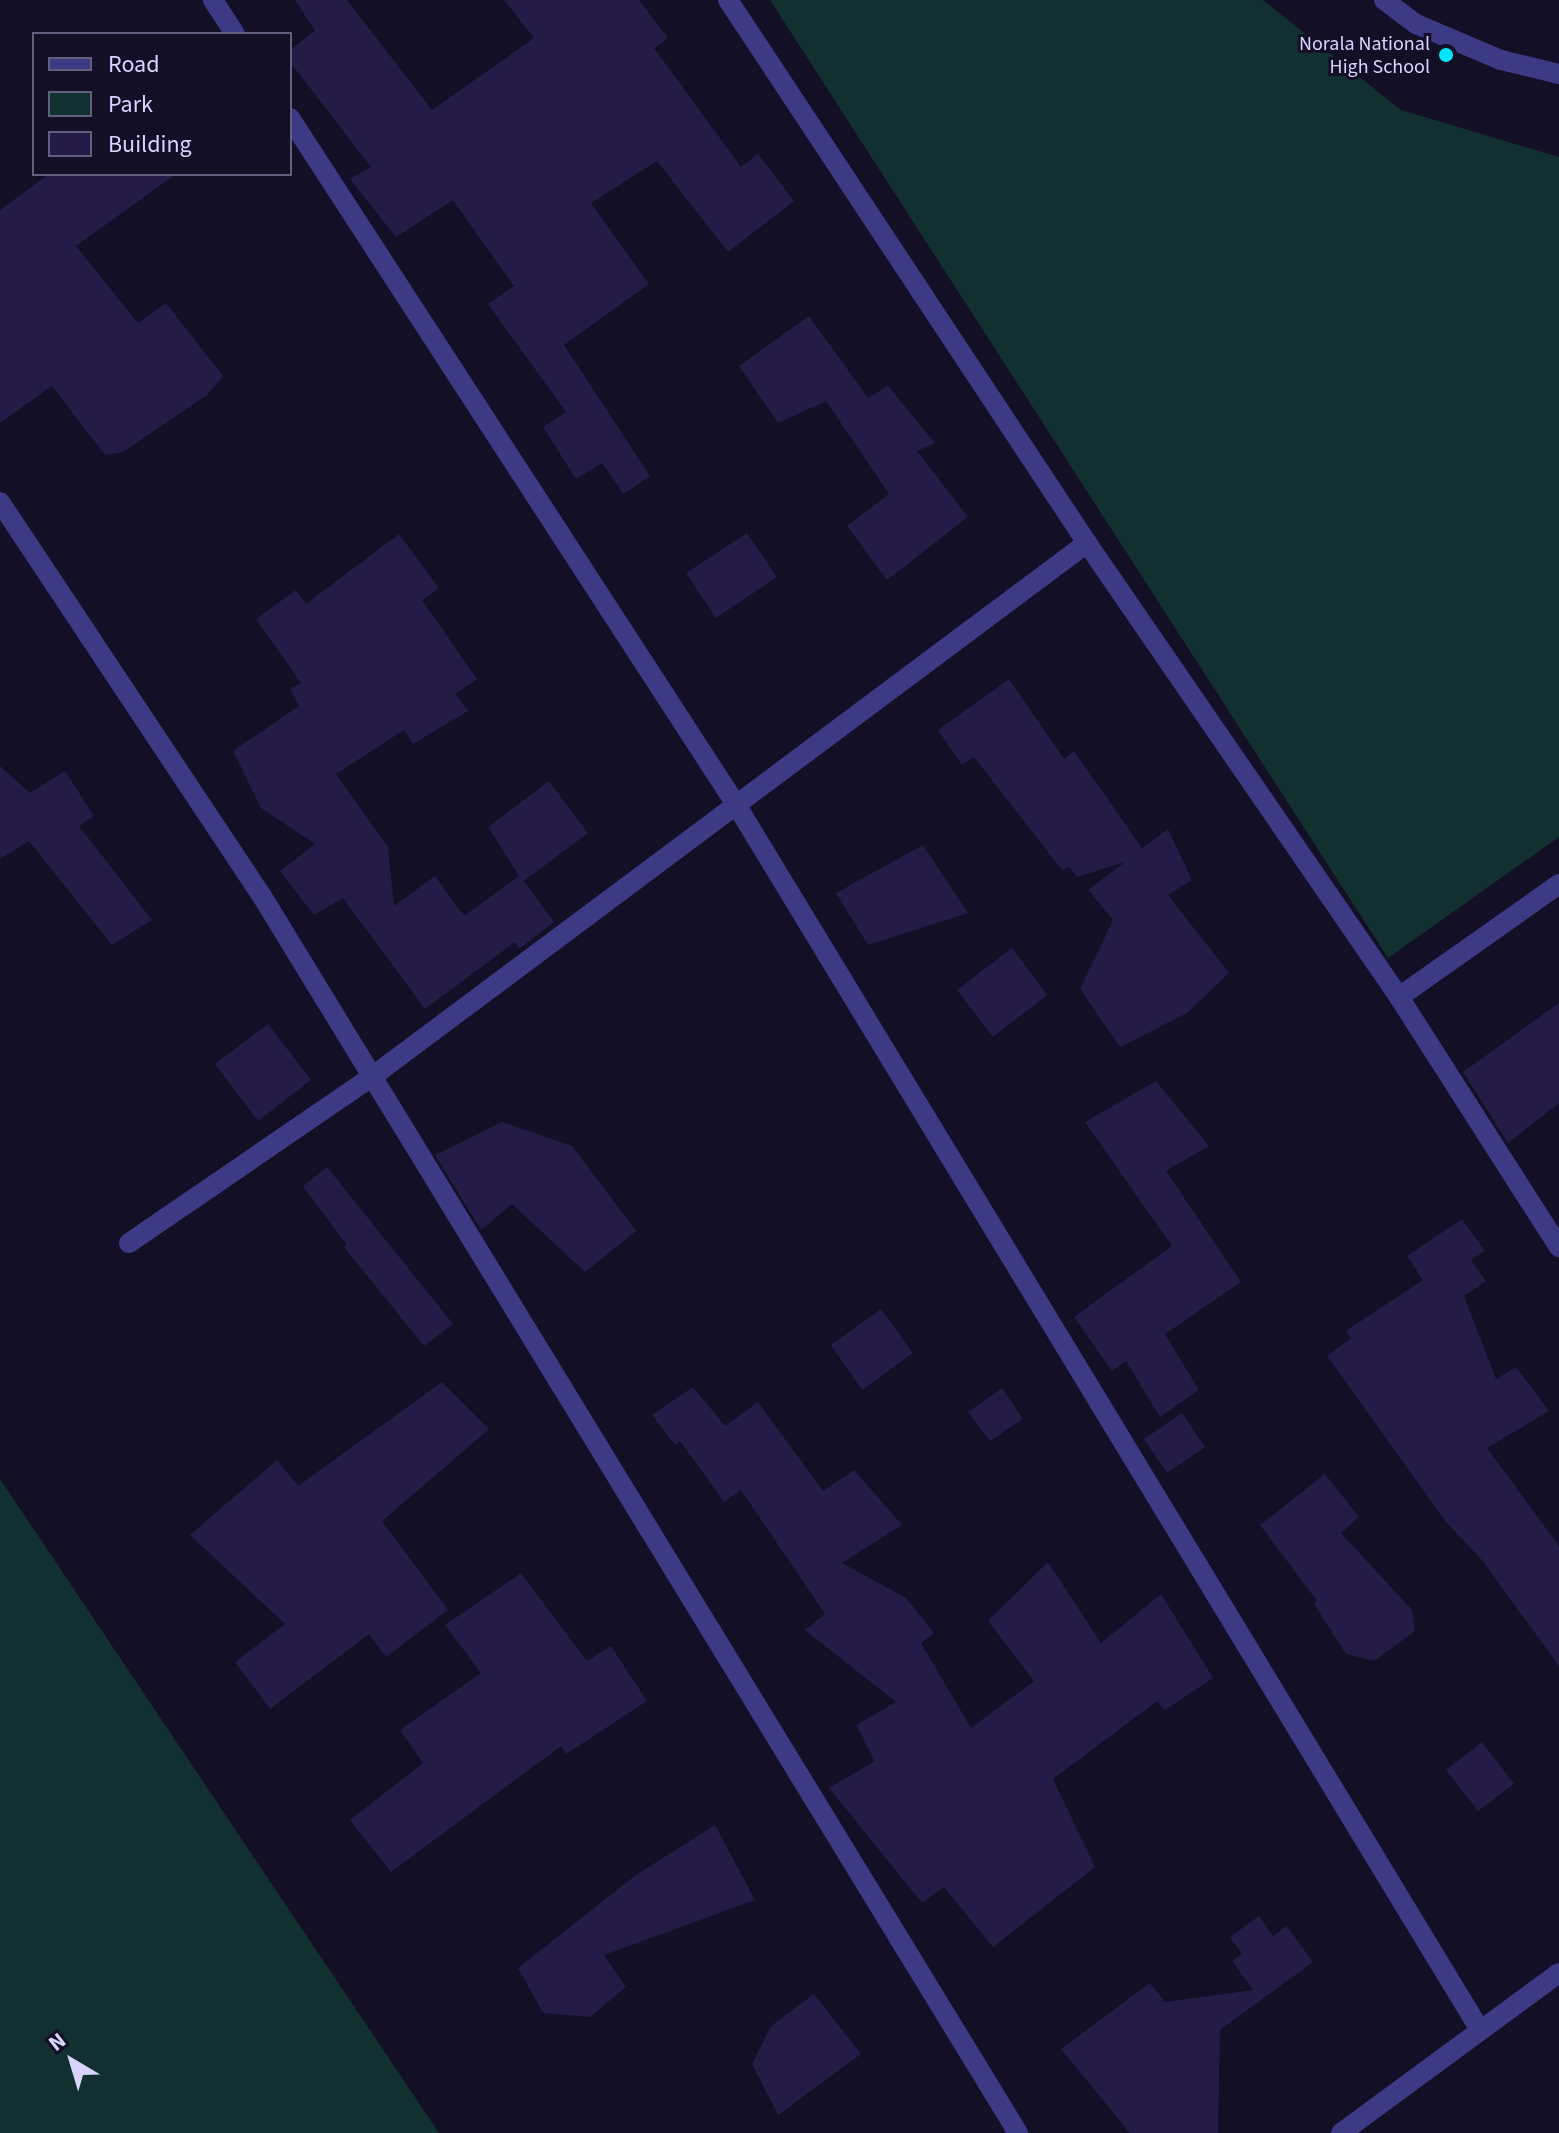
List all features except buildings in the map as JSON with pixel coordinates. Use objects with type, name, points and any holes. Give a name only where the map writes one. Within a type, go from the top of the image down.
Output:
[{"type":"street","points":[[213,0],[234,32]]},
{"type":"street","points":[[728,0],[1087,543],[1399,997],[1559,1247]]},
{"type":"street","points":[[1384,0],[1416,24],[1501,60],[1559,74]]},
{"type":"street","points":[[292,121],[737,806],[1480,2030]]},
{"type":"street","points":[[0,502],[188,782],[373,1076],[1018,2133]]},
{"type":"street","points":[[129,1243],[373,1076],[1087,543]]},
{"type":"street","points":[[1399,997],[1559,884]]},
{"type":"street","points":[[1341,2133],[1559,1973]]},
{"type":"green space","points":[[770,0],[1263,0],[1401,110],[1559,157],[1559,837],[1388,958]]},
{"type":"green space","points":[[0,1479],[439,2133],[0,2133]]},
{"type":"place","name":"Norala National High School","points":[[1446,55]]}]
